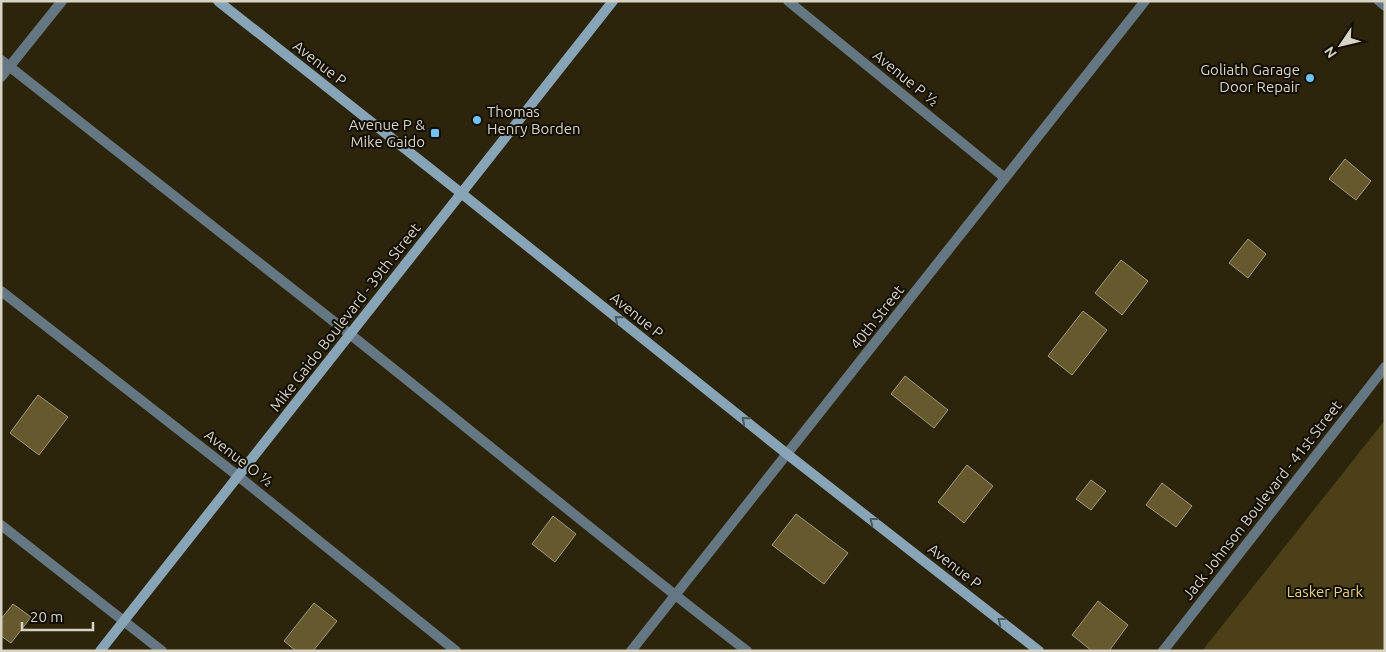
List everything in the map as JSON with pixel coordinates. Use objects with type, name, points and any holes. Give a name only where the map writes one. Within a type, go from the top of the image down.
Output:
[{"type":"main road","name":"Avenue P","points":[[218,1],[787,454],[1039,651]]},
{"type":"main road","name":"Mike Gaido Boulevard - 39th Street","points":[[100,651],[613,1]]},
{"type":"street","points":[[1,77],[5,63],[62,1]]},
{"type":"street","name":"Avenue P ½","points":[[788,1],[1005,178]]},
{"type":"street","name":"40th Street","points":[[631,651],[1146,1]]},
{"type":"street","points":[[1379,1],[1385,6]]},
{"type":"street","points":[[5,63],[350,334],[747,651]]},
{"type":"street","name":"Avenue O ½","points":[[1,291],[238,476],[456,651]]},
{"type":"street","name":"Jack Johnson Boulevard - 41st Street","points":[[1163,651],[1385,367]]},
{"type":"street","points":[[1,525],[162,651]]},
{"type":"green space","name":"Lasker Park","points":[[1385,420],[1385,651],[1202,651]]},
{"type":"building","points":[[1345,159],[1371,181],[1356,200],[1329,179]]},
{"type":"building","points":[[1248,239],[1266,254],[1248,278],[1229,263]]},
{"type":"building","points":[[1121,260],[1148,281],[1122,315],[1095,293]]},
{"type":"building","points":[[1083,311],[1107,330],[1072,375],[1048,356]]},
{"type":"building","points":[[905,376],[948,410],[934,428],[891,394]]},
{"type":"building","points":[[38,395],[68,417],[39,455],[10,433]]},
{"type":"building","points":[[967,465],[993,486],[964,523],[938,502]]},
{"type":"building","points":[[1091,480],[1106,491],[1091,510],[1076,499]]},
{"type":"building","points":[[1162,483],[1192,506],[1176,527],[1146,505]]},
{"type":"building","points":[[796,514],[848,553],[824,584],[772,545]]},
{"type":"building","points":[[553,516],[576,534],[555,562],[532,544]]},
{"type":"building","points":[[1098,601],[1128,625],[1109,651],[1092,651],[1072,635]]},
{"type":"building","points":[[314,603],[337,621],[313,651],[296,651],[284,641]]},
{"type":"building","points":[[13,604],[31,617],[11,643],[1,636],[1,619]]},
{"type":"place","name":"Goliath Garage Door Repair","points":[[1310,78]]},
{"type":"place","name":"Thomas Henry Borden","points":[[477,120]]},
{"type":"place","name":"Avenue P & Mike Gaido","points":[[435,133]]}]
